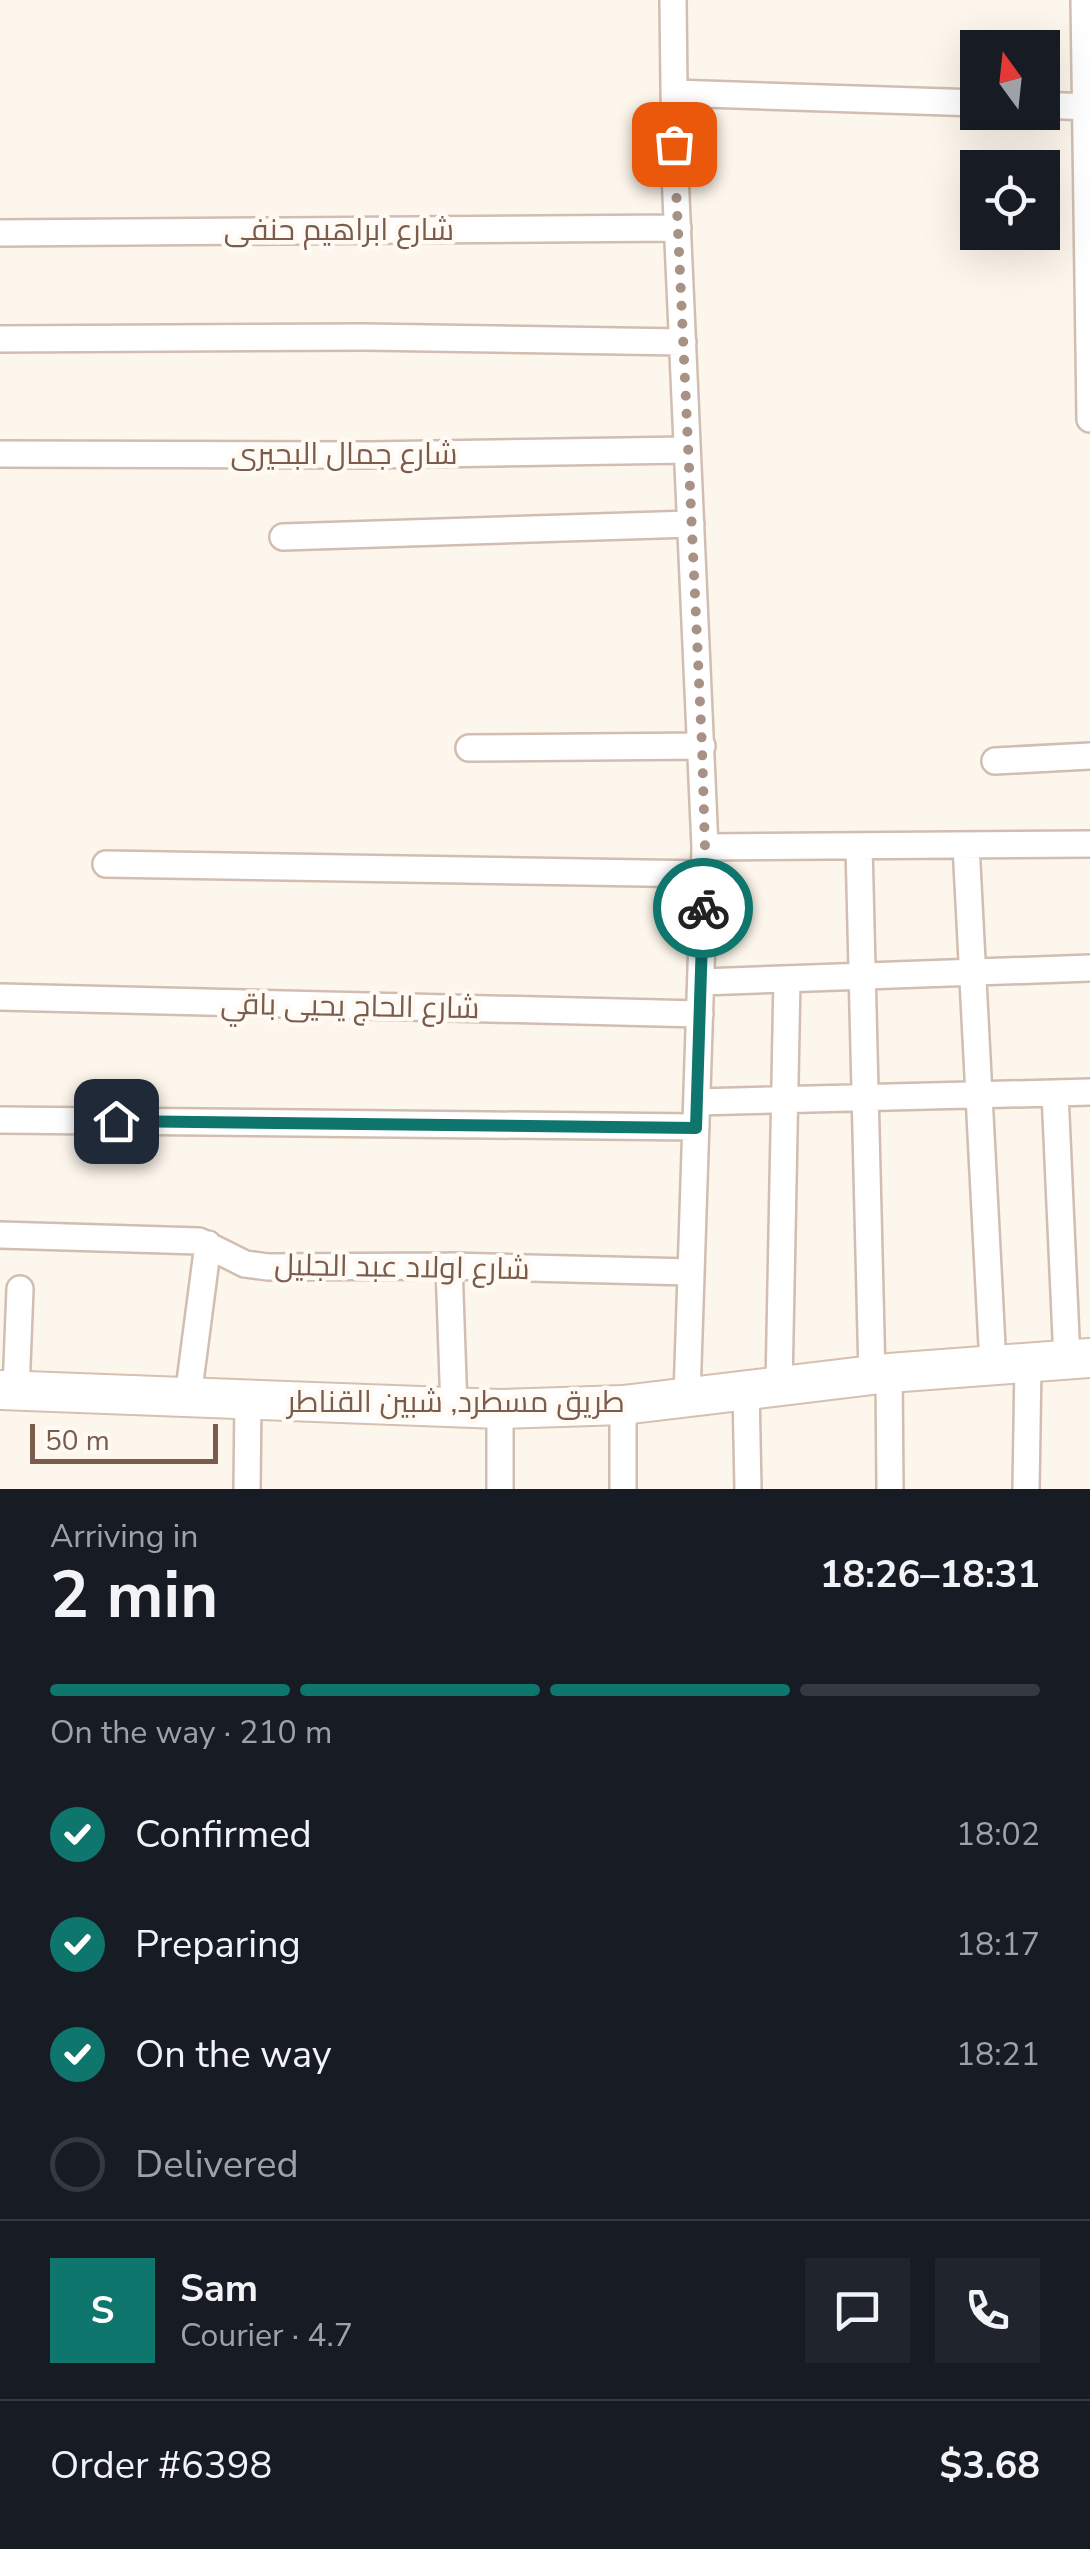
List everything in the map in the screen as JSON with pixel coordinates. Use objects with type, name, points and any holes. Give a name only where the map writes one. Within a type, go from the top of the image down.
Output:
[{"type":"main road","name":"طريق مسطرد, شبين القناطر","points":[[8,1390],[500,1409],[623,1405],[881,1374],[1078,1359]]},
{"type":"street","points":[[673,0],[678,228],[705,847],[688,1396]]},
{"type":"street","points":[[1084,0],[1090,419]]},
{"type":"street","points":[[674,93],[960,102]]},
{"type":"street","points":[[1060,106],[1086,107]]},
{"type":"street","name":"شارع ابراهيم حنفى","points":[[0,233],[678,228]]},
{"type":"street","points":[[0,338],[684,342]]},
{"type":"street","name":"شارع جمال البحيرى","points":[[0,454],[370,455],[688,450]]},
{"type":"street","points":[[283,537],[691,524]]},
{"type":"street","points":[[469,748],[702,746]]},
{"type":"street","points":[[995,761],[1090,756]]},
{"type":"street","points":[[705,847],[1090,844]]},
{"type":"street","points":[[966,845],[979,1095],[1026,1489]]},
{"type":"street","points":[[859,846],[865,1098],[890,1489]]},
{"type":"street","points":[[106,864],[704,874]]},
{"type":"street","points":[[701,982],[1090,968]]},
{"type":"street","points":[[748,1489],[763,1388],[785,1100],[787,979]]},
{"type":"street","name":"شارع الحاج يحيى باقي","points":[[0,997],[700,1014]]},
{"type":"street","points":[[0,1120],[696,1115],[785,1100],[1090,1092]]},
{"type":"street","points":[[1055,1093],[1078,1359]]},
{"type":"street","name":"شارع اولاد عبد الجليل","points":[[0,1235],[185,1239],[208,1244],[245,1264],[268,1267],[449,1266],[690,1272]]},
{"type":"street","points":[[188,1398],[208,1244]]},
{"type":"street","points":[[449,1266],[454,1408]]},
{"type":"street","points":[[8,1390],[20,1289]]},
{"type":"street","points":[[246,1489],[248,1400]]},
{"type":"street","points":[[623,1405],[623,1489]]},
{"type":"street","points":[[500,1409],[500,1489]]},
{"type":"way so far","points":[[674,144],[702,746],[703,908]]},
{"type":"route","points":[[116,1121],[696,1128],[703,908]]}]
